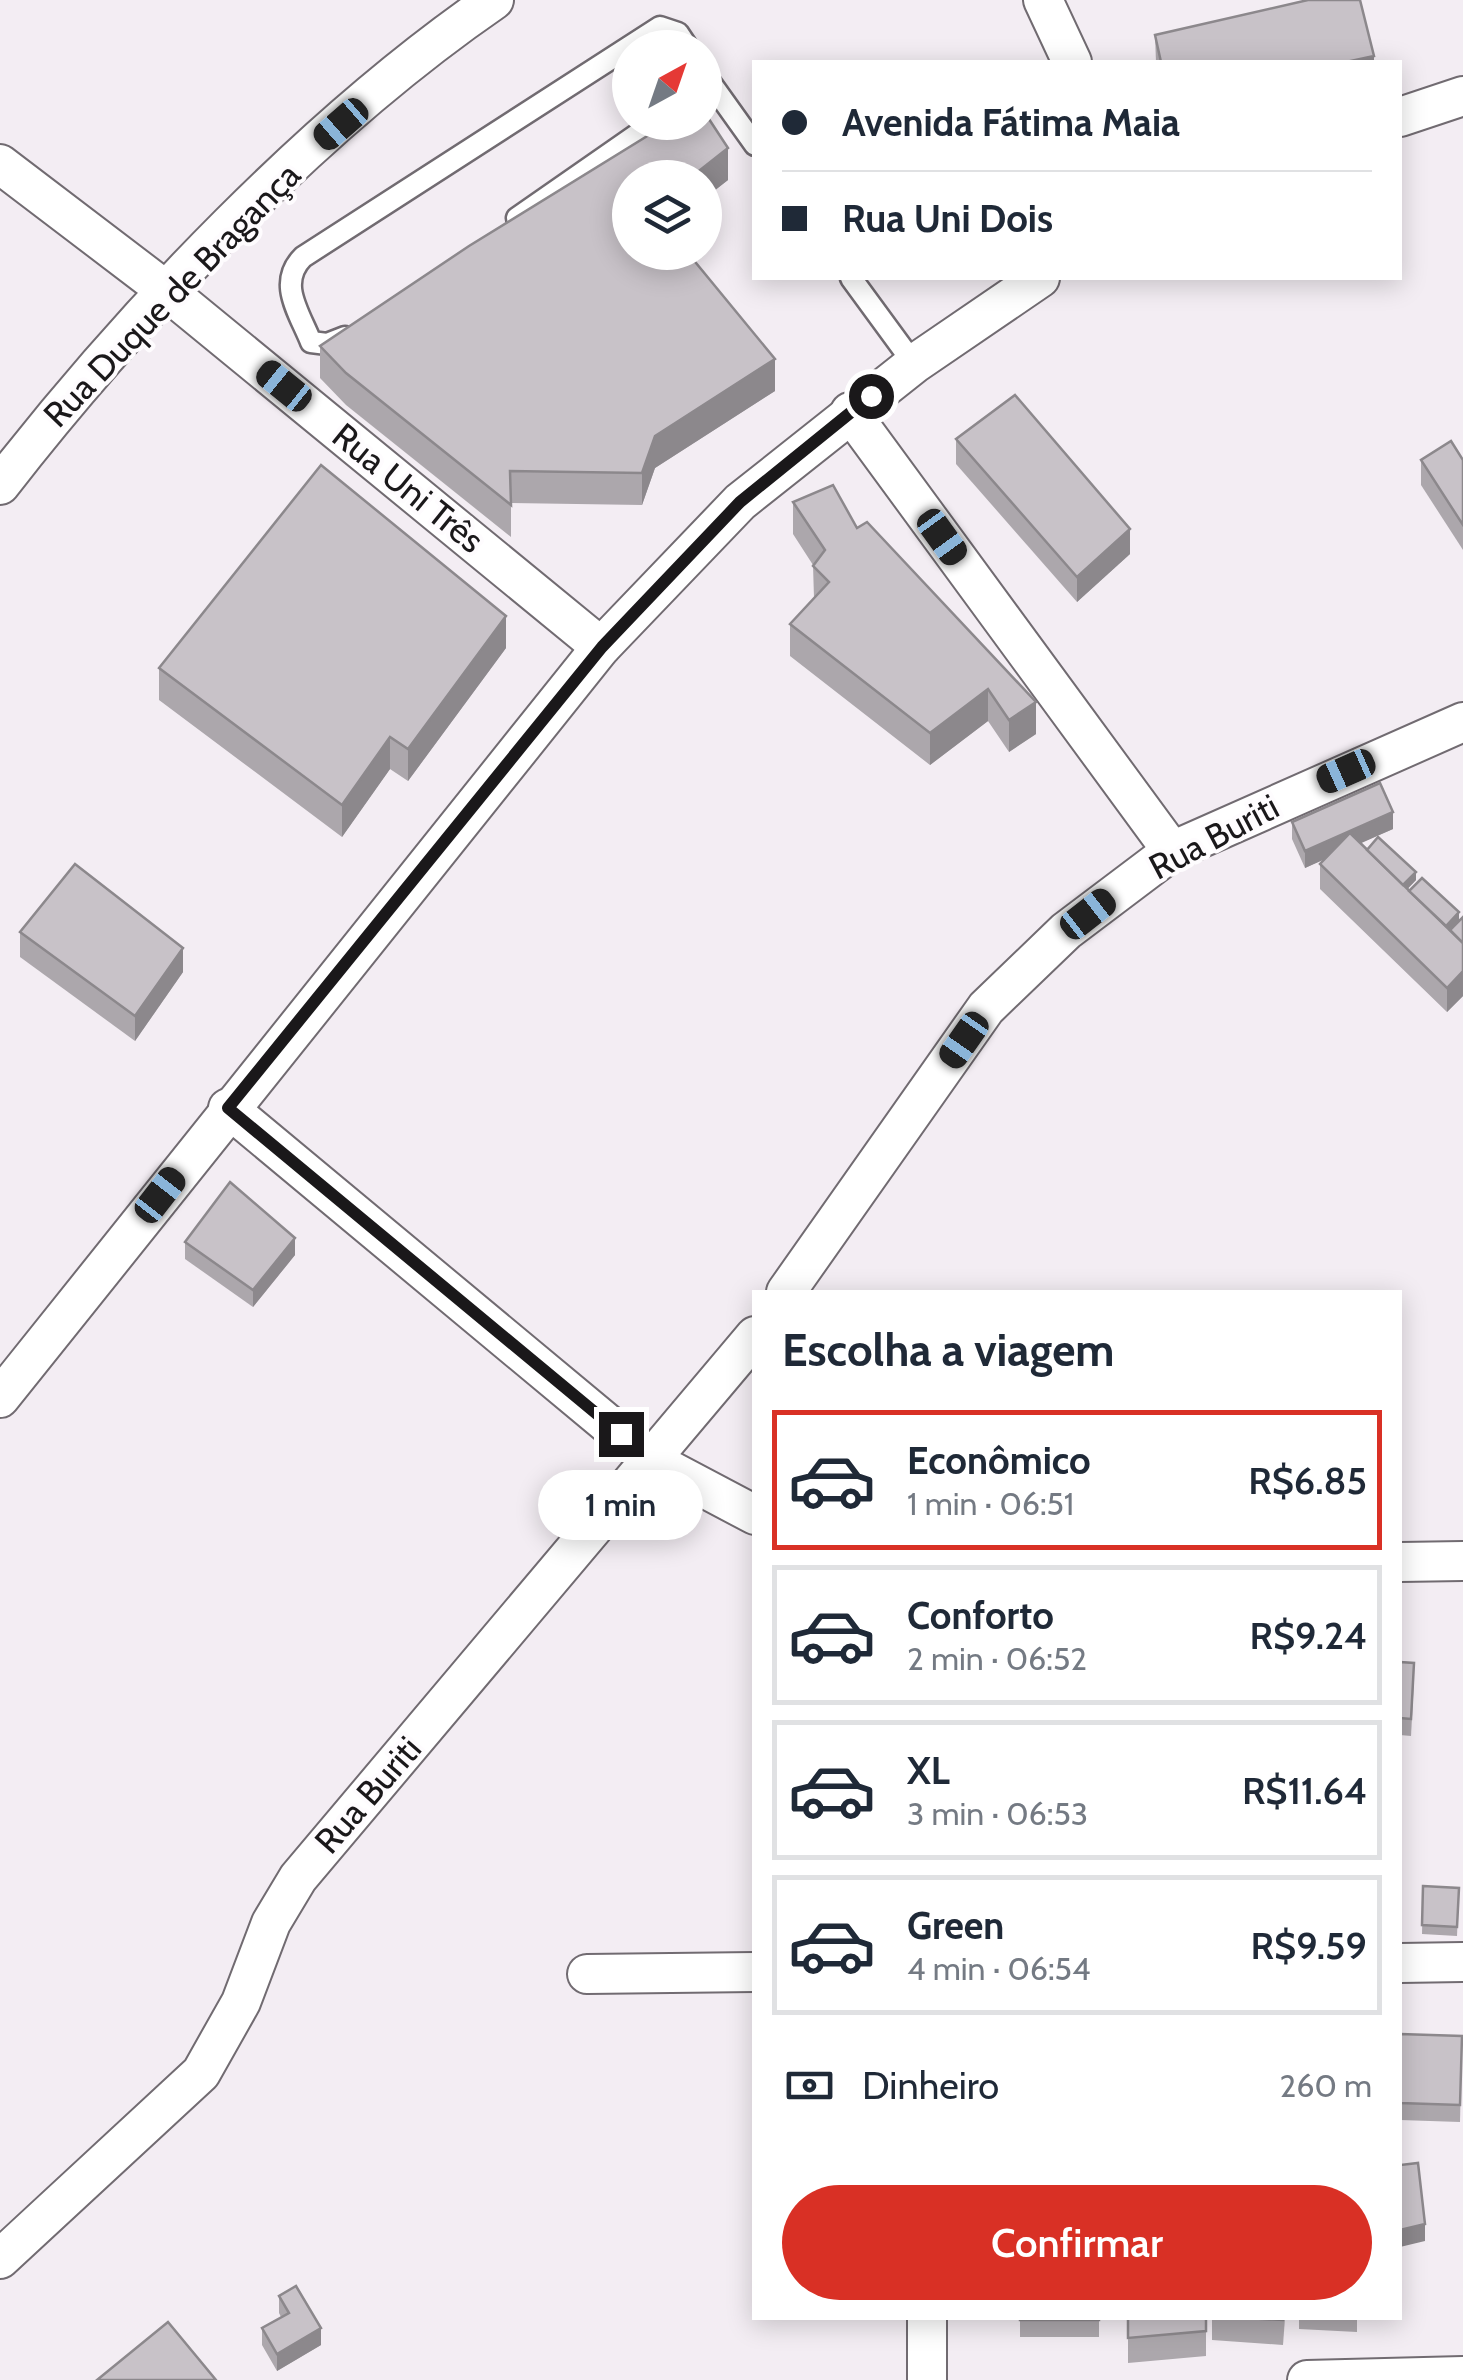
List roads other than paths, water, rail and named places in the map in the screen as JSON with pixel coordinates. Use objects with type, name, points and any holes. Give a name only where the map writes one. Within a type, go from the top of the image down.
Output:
[{"type":"street","name":"Rua Duque de Bragança","points":[[0,485],[92,370],[287,171],[448,31],[494,0]]},
{"type":"street","points":[[1043,0],[1071,60]]},
{"type":"street","points":[[1402,117],[1456,109]]},
{"type":"street","name":"Rua Uni Três","points":[[0,164],[168,292],[602,647]]},
{"type":"street","points":[[0,1398],[228,1108],[602,647],[740,502],[914,364],[1037,280]]},
{"type":"street","points":[[850,412],[1172,851]]},
{"type":"street","name":"Rua Buriti","points":[[787,1290],[986,1008],[1066,932],[1172,851],[1463,722]]},
{"type":"street","points":[[228,1108],[651,1460],[752,1513]]},
{"type":"street","name":"Rua Buriti","points":[[0,2259],[200,2073],[241,2002],[271,1923],[298,1878],[752,1340]]},
{"type":"street","points":[[1402,1562],[1463,1562]]},
{"type":"street","points":[[1402,1964],[1463,1962]]},
{"type":"street","points":[[588,1974],[752,1972]]},
{"type":"street","points":[[927,2320],[927,2380]]},
{"type":"street","points":[[1307,2380],[1463,2376]]},
{"type":"lane","points":[[356,330],[327,344],[311,342],[287,282],[291,268],[302,256],[612,57]]},
{"type":"lane","points":[[722,103],[752,142]]},
{"type":"lane","points":[[498,232],[630,140]]},
{"type":"lane","points":[[852,280],[914,364]]}]
